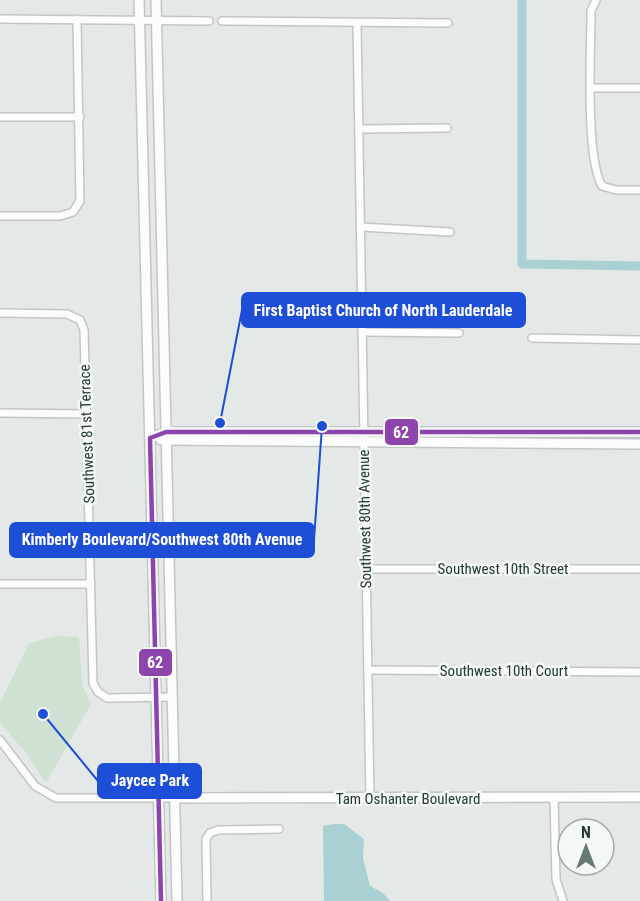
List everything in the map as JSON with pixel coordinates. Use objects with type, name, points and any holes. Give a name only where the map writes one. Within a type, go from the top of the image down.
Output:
[{"type":"street","points":[[139,0],[161,901]]},
{"type":"street","points":[[156,0],[177,901]]},
{"type":"street","points":[[596,0],[591,11],[592,149],[597,177],[602,186],[616,190],[640,190]]},
{"type":"street","points":[[0,19],[140,18],[209,21]]},
{"type":"street","points":[[0,216],[60,216],[73,212],[80,201],[77,19]]},
{"type":"street","points":[[222,21],[448,23]]},
{"type":"street","name":"Southwest 80th Avenue","points":[[357,23],[370,799]]},
{"type":"street","points":[[592,88],[640,88]]},
{"type":"street","points":[[0,117],[80,117]]},
{"type":"street","points":[[359,129],[447,128]]},
{"type":"street","points":[[361,227],[450,232]]},
{"type":"street","name":"Southwest 81st Terrace","points":[[0,313],[67,315],[80,320],[84,330],[93,683],[98,692],[107,698],[156,697]]},
{"type":"street","points":[[363,332],[459,333]]},
{"type":"street","points":[[532,338],[640,340]]},
{"type":"street","points":[[0,413],[86,414]]},
{"type":"street","points":[[150,438],[364,432],[640,432]]},
{"type":"street","points":[[167,436],[364,443],[640,444]]},
{"type":"street","name":"Southwest 10th Street","points":[[366,569],[640,569]]},
{"type":"street","points":[[0,585],[91,584]]},
{"type":"street","name":"Southwest 10th Court","points":[[368,670],[640,672]]},
{"type":"street","points":[[156,697],[173,697]]},
{"type":"street","points":[[0,740],[35,786],[46,795],[56,798],[175,798]]},
{"type":"street","name":"Tam Oshanter Boulevard","points":[[175,798],[640,798]]},
{"type":"street","points":[[554,798],[556,879],[563,901]]},
{"type":"street","points":[[207,901],[206,839],[210,833],[218,830],[279,829]]},
{"type":"green space","points":[[58,636],[79,637],[82,685],[91,704],[46,783],[26,753],[0,723],[0,703],[29,643]]},
{"type":"water","points":[[344,824],[364,839],[363,858],[370,886],[383,893],[390,901],[324,901],[323,826]]},
{"type":"waterway","points":[[522,0],[522,264],[640,266]]},
{"type":"transit line","name":"62","points":[[161,901],[150,438],[166,432],[640,432]]},
{"type":"place","name":"First Baptist Church of North Lauderdale","points":[[220,423]]},
{"type":"place","name":"Kimberly Boulevard/Southwest 80th Avenue","points":[[322,426]]},
{"type":"place","name":"Jaycee Park","points":[[43,714]]}]
